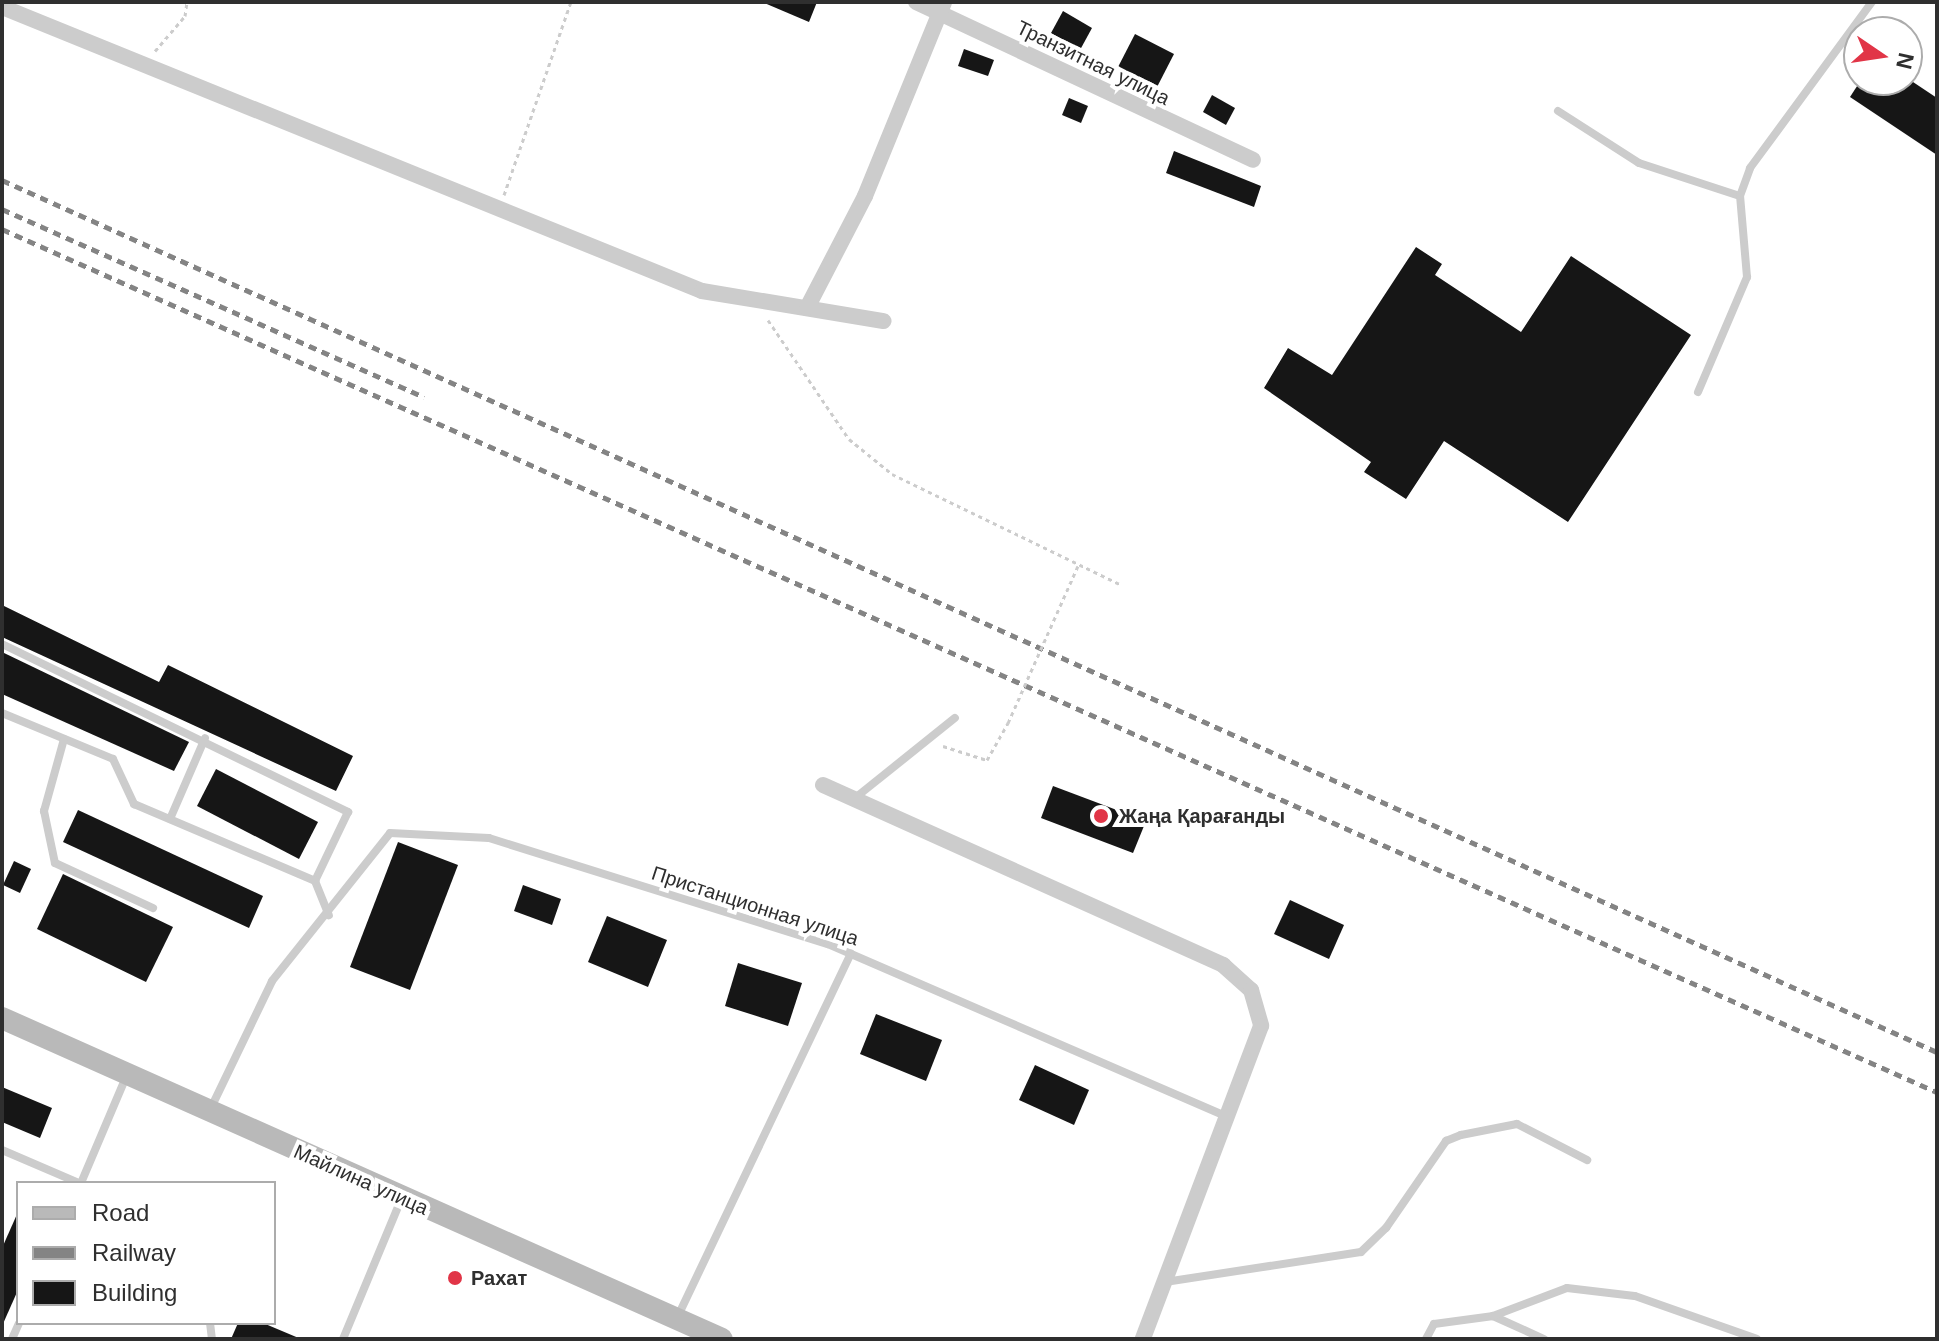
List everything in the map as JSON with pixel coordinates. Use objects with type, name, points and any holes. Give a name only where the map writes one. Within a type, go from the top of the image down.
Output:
[{"type":"main road","name":"Майлина улица","points":[[2,1018],[402,1199],[722,1339]]},
{"type":"street","name":"Транзитная улица","points":[[916,2],[942,7],[1253,160]]},
{"type":"street","points":[[2,7],[498,212],[702,291],[884,321]]},
{"type":"street","points":[[807,308],[865,196],[942,7]]},
{"type":"street","points":[[823,785],[1223,965],[1251,990],[1261,1026],[1143,1339]]},
{"type":"lane","points":[[1698,392],[1747,277],[1740,196],[1750,168],[1872,2]]},
{"type":"lane","points":[[1558,111],[1639,163],[1740,196]]},
{"type":"lane","points":[[2,644],[205,738],[348,812],[315,881]]},
{"type":"lane","points":[[2,713],[113,759],[134,804],[315,881],[329,915],[272,981],[210,1111]]},
{"type":"lane","points":[[855,799],[919,741],[955,718]]},
{"type":"lane","points":[[170,819],[205,738]]},
{"type":"lane","points":[[64,739],[44,811],[55,863],[153,908]]},
{"type":"lane","name":"Пристанционная улица","points":[[329,915],[390,833],[489,838],[851,953],[1228,1117]]},
{"type":"lane","points":[[676,1319],[851,953]]},
{"type":"lane","points":[[81,1181],[128,1074]]},
{"type":"lane","points":[[1164,1282],[1361,1252],[1386,1228],[1446,1141],[1461,1135],[1517,1124],[1587,1160]]},
{"type":"lane","points":[[2,1150],[75,1181]]},
{"type":"lane","points":[[343,1339],[402,1199]]},
{"type":"lane","points":[[1426,1339],[1434,1324],[1493,1316],[1567,1288],[1635,1296],[1757,1339]]},
{"type":"lane","points":[[1493,1316],[1544,1339]]},
{"type":"path","points":[[139,64],[169,39],[187,2]]},
{"type":"path","points":[[498,212],[571,2]]},
{"type":"path","points":[[754,299],[860,448],[953,508],[1120,584]]},
{"type":"path","points":[[919,741],[987,760],[1008,723],[1078,566]]},
{"type":"building","points":[[762,2],[817,2],[809,22]]},
{"type":"building","points":[[1063,11],[1092,28],[1080,50],[1051,33]]},
{"type":"building","points":[[1135,34],[1174,54],[1156,89],[1117,69]]},
{"type":"building","points":[[964,49],[994,60],[988,76],[958,66]]},
{"type":"building","points":[[1923,89],[1937,98],[1937,155],[1850,97],[1923,96]]},
{"type":"building","points":[[1212,95],[1235,108],[1226,125],[1203,112]]},
{"type":"building","points":[[1069,98],[1088,106],[1081,123],[1062,115]]},
{"type":"building","points":[[1174,151],[1261,186],[1254,207],[1166,173]]},
{"type":"building","points":[[1416,247],[1442,264],[1435,275],[1521,332],[1571,256],[1691,335],[1568,522],[1444,441],[1406,499],[1364,472],[1371,462],[1264,388],[1288,348],[1332,375]]},
{"type":"building","points":[[2,605],[159,682],[168,665],[353,756],[336,791],[2,637]]},
{"type":"building","points":[[2,652],[189,742],[174,771],[2,694]]},
{"type":"building","points":[[216,769],[318,822],[299,859],[197,806]]},
{"type":"building","points":[[1053,786],[1146,821],[1133,853],[1041,818]]},
{"type":"building","points":[[78,810],[263,896],[249,928],[63,842]]},
{"type":"building","points":[[398,842],[458,865],[410,990],[350,967]]},
{"type":"building","points":[[14,861],[31,869],[20,893],[3,885]]},
{"type":"building","points":[[63,874],[173,927],[146,982],[37,929]]},
{"type":"building","points":[[523,885],[561,899],[552,925],[514,911]]},
{"type":"building","points":[[1290,900],[1344,925],[1329,959],[1274,934]]},
{"type":"building","points":[[607,916],[667,940],[648,987],[588,962]]},
{"type":"building","points":[[738,963],[802,983],[788,1026],[725,1006]]},
{"type":"building","points":[[876,1014],[942,1040],[926,1081],[860,1054]]},
{"type":"building","points":[[1035,1065],[1089,1090],[1074,1125],[1019,1100]]},
{"type":"building","points":[[2,1087],[52,1108],[40,1138],[2,1122]]},
{"type":"building","points":[[16,1216],[16,1294],[2,1326],[2,1248]]},
{"type":"building","points":[[237,1325],[268,1325],[301,1339],[231,1339]]},
{"type":"railway","points":[[2,180],[1937,1052]]},
{"type":"railway","points":[[2,209],[424,397]]},
{"type":"railway","points":[[2,229],[1937,1092]]},
{"type":"place","name":"Жаңа Қарағанды","points":[[1101,816]]},
{"type":"place","name":"Рахат","points":[[455,1278]]}]
